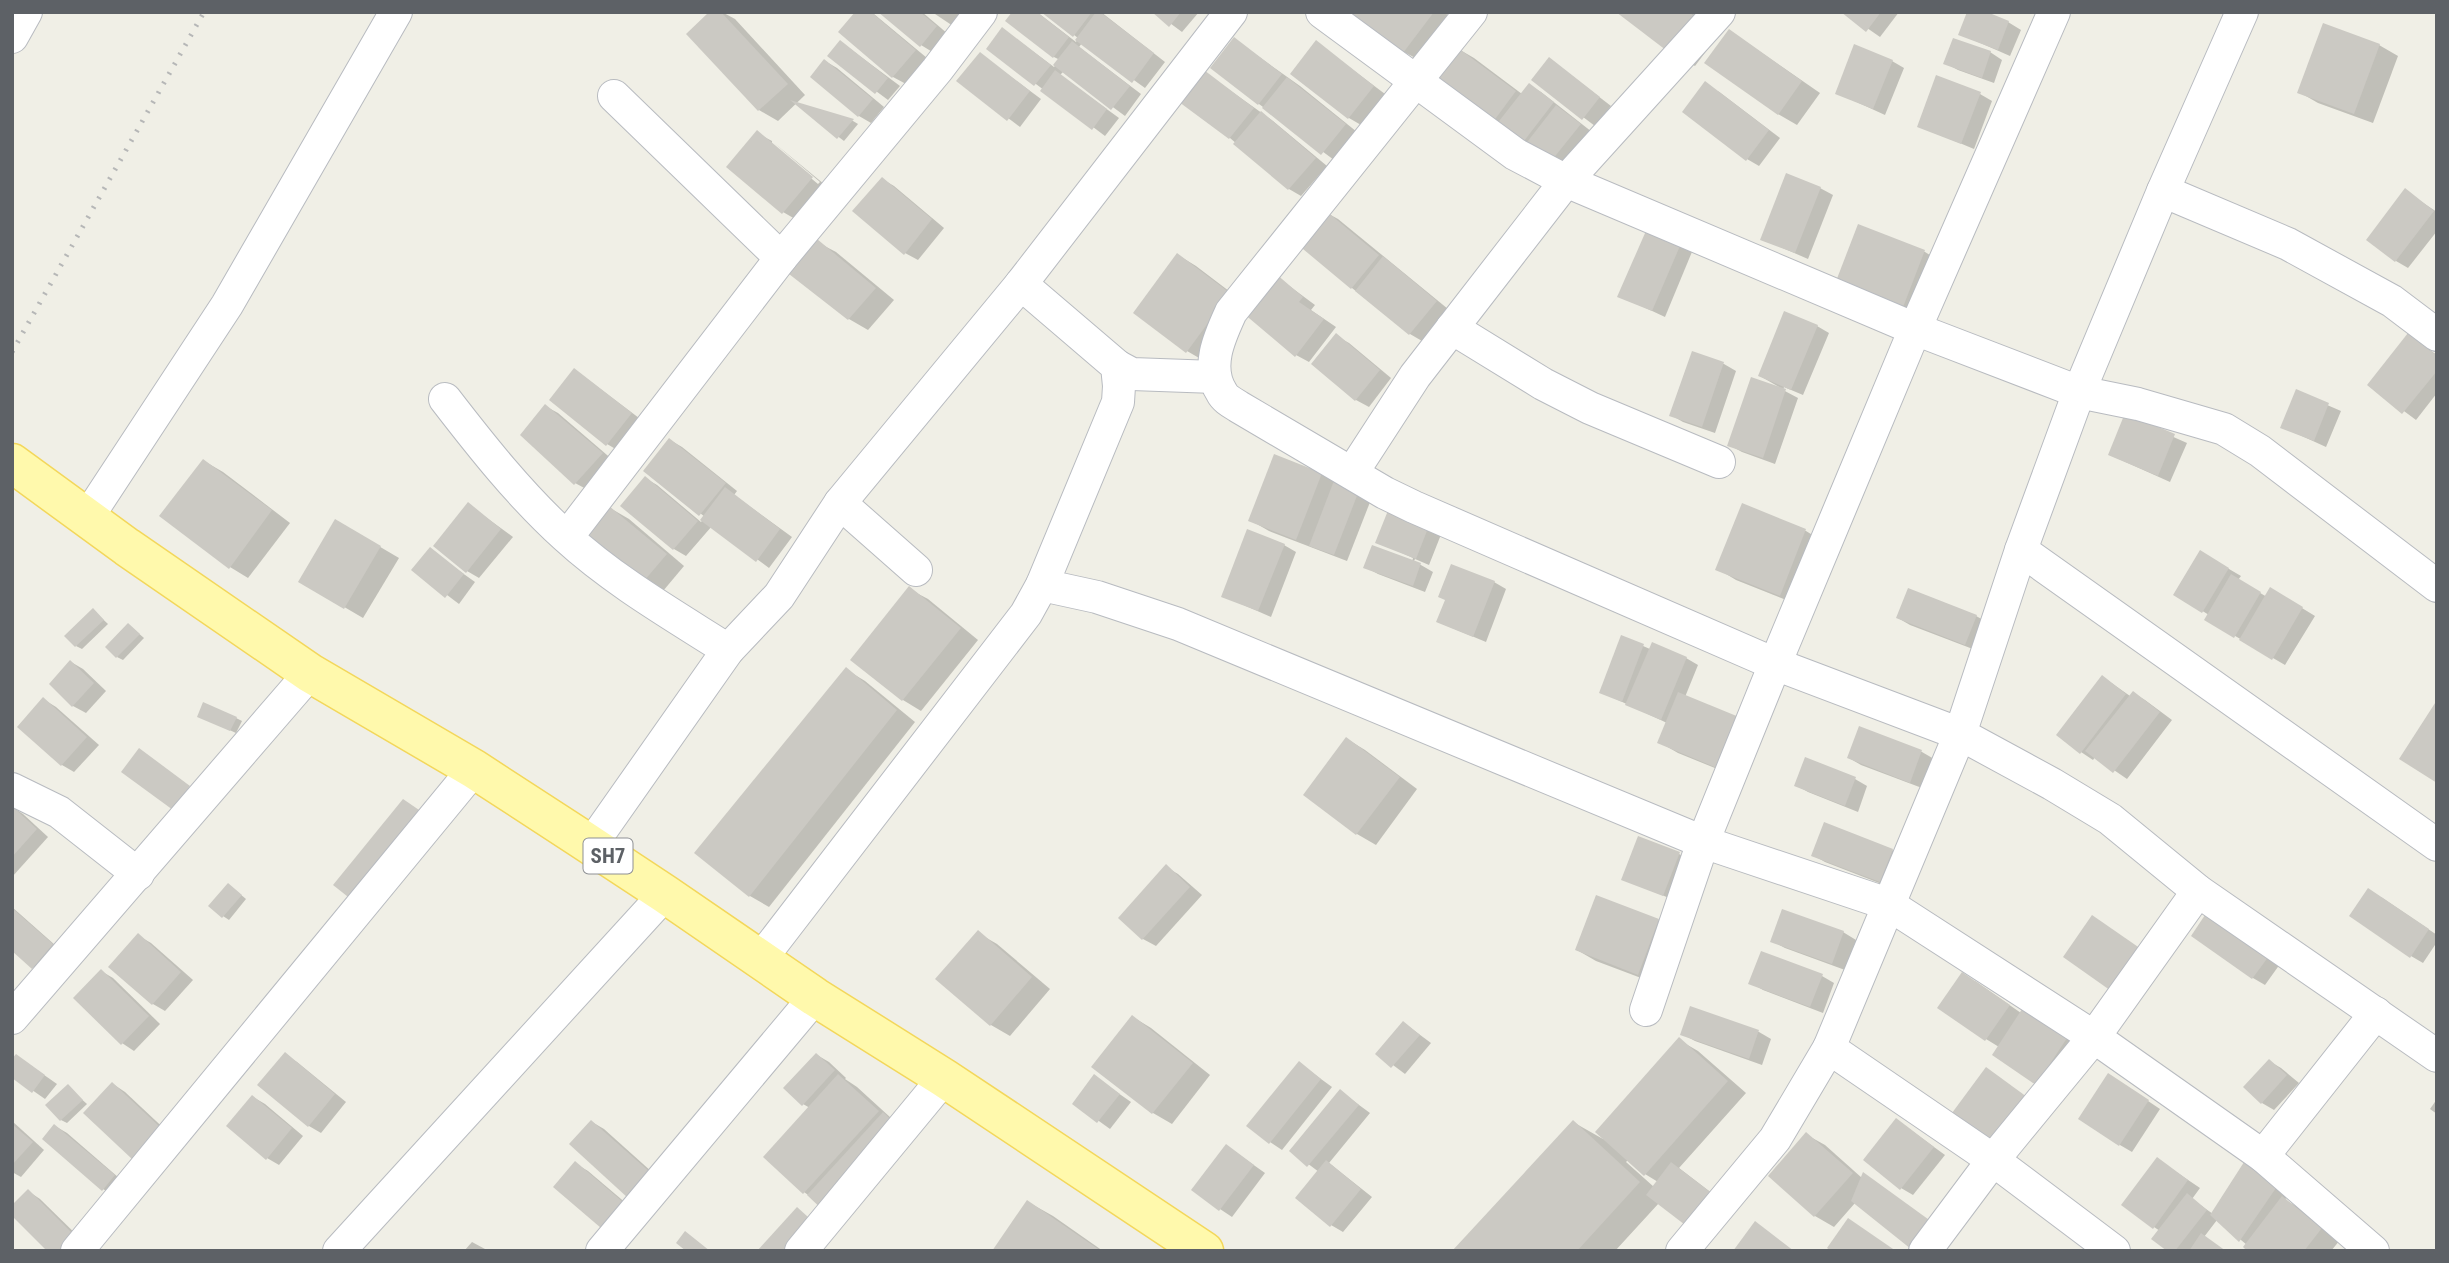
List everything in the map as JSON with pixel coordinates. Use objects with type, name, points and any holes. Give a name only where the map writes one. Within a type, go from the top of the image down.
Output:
[{"type":"main road","name":"SH7","points":[[12,463],[310,673],[474,769],[665,894],[815,998],[944,1078],[1204,1251]]},
{"type":"street","points":[[12,37],[26,12]]},
{"type":"street","points":[[87,517],[227,305],[396,12]]},
{"type":"street","points":[[566,537],[780,258],[981,12]]},
{"type":"street","points":[[591,845],[728,650],[779,596],[840,503],[1021,284],[1231,12]]},
{"type":"street","points":[[1322,12],[1515,154],[1566,181],[1915,329],[2079,392],[2138,404],[2224,429],[2260,451],[2437,586]]},
{"type":"street","points":[[1471,12],[1231,312],[1221,333],[1215,357],[1215,377],[1222,395],[1385,493],[1518,554],[1775,664],[1960,734],[2052,784],[2110,819],[2198,891],[2437,1056]]},
{"type":"street","points":[[1352,473],[1415,376],[1566,181],[1719,12]]},
{"type":"street","points":[[1646,1010],[1703,842],[1775,664],[1915,329],[2054,12]]},
{"type":"street","points":[[1682,1251],[1775,1139],[1829,1048],[1960,734],[2021,550],[2079,392],[2242,12]]},
{"type":"street","points":[[614,96],[780,258]]},
{"type":"street","points":[[2163,191],[2288,244],[2392,301],[2437,335]]},
{"type":"street","points":[[1021,284],[1117,366],[1132,374],[1215,377]]},
{"type":"street","points":[[1452,328],[1543,384],[1590,408],[1719,462]]},
{"type":"street","points":[[760,960],[1026,614],[1042,585],[1118,402],[1117,366]]},
{"type":"street","points":[[445,399],[515,486],[566,537],[646,598],[728,650]]},
{"type":"street","points":[[840,503],[916,570]]},
{"type":"street","points":[[2021,550],[2437,845]]},
{"type":"street","points":[[1042,585],[1097,597],[1178,624],[1703,842],[1888,904],[2094,1037],[2263,1156],[2373,1251]]},
{"type":"street","points":[[12,1018],[310,673]]},
{"type":"street","points":[[76,1251],[474,769]]},
{"type":"street","points":[[12,789],[59,812],[138,874]]},
{"type":"street","points":[[1925,1251],[1993,1160],[2094,1037],[2198,891]]},
{"type":"street","points":[[339,1251],[665,894]]},
{"type":"street","points":[[602,1251],[815,998]]},
{"type":"street","points":[[2263,1156],[2376,1013]]},
{"type":"street","points":[[1829,1048],[1993,1160],[2114,1251]]},
{"type":"street","points":[[801,1251],[944,1078]]},
{"type":"building","points":[[709,12],[721,12],[788,84],[758,111],[686,34]]},
{"type":"building","points":[[855,12],[871,12],[916,50],[892,78],[838,32]]},
{"type":"building","points":[[878,12],[920,12],[937,26],[920,47]]},
{"type":"building","points":[[1012,12],[1037,12],[1069,37],[1053,58],[1005,21]]},
{"type":"building","points":[[1041,12],[1092,12],[1073,37]]},
{"type":"building","points":[[1096,12],[1100,12],[1154,53],[1132,83],[1075,40]]},
{"type":"building","points":[[1152,12],[1181,12],[1169,27]]},
{"type":"building","points":[[1350,12],[1434,12],[1403,53]]},
{"type":"building","points":[[1616,12],[1689,12],[1701,22],[1675,57]]},
{"type":"building","points":[[1841,12],[1881,12],[1866,32]]},
{"type":"building","points":[[1967,12],[1987,12],[2009,21],[1998,50],[1958,35]]},
{"type":"building","points":[[2323,23],[2380,44],[2354,114],[2297,93]]},
{"type":"building","points":[[1002,27],[1051,65],[1034,86],[986,49]]},
{"type":"building","points":[[1729,29],[1802,81],[1778,115],[1704,63]]},
{"type":"building","points":[[1234,37],[1282,74],[1258,105],[1210,68]]},
{"type":"building","points":[[1953,38],[1991,51],[1982,78],[1943,64]]},
{"type":"building","points":[[840,40],[888,78],[875,94],[827,56]]},
{"type":"building","points":[[1316,40],[1374,86],[1348,119],[1290,74]]},
{"type":"building","points":[[1072,41],[1130,86],[1111,110],[1053,65]]},
{"type":"building","points":[[1854,44],[1893,60],[1873,109],[1835,94]]},
{"type":"building","points":[[1454,45],[1516,91],[1490,126],[1428,79]]},
{"type":"building","points":[[980,52],[1030,91],[1007,121],[956,81]]},
{"type":"building","points":[[1549,57],[1600,97],[1582,120],[1531,80]]},
{"type":"building","points":[[824,59],[873,99],[858,117],[810,77]]},
{"type":"building","points":[[1200,67],[1254,108],[1229,139],[1175,99]]},
{"type":"building","points":[[1055,70],[1107,109],[1092,130],[1040,91]]},
{"type":"building","points":[[1936,75],[1981,92],[1961,144],[1917,127]]},
{"type":"building","points":[[1287,77],[1346,124],[1321,155],[1262,108]]},
{"type":"building","points":[[1705,81],[1769,130],[1746,161],[1682,112]]},
{"type":"building","points":[[1529,83],[1554,102],[1521,145],[1496,125]]},
{"type":"building","points":[[790,100],[854,119],[837,139]]},
{"type":"building","points":[[1556,105],[1581,124],[1548,165],[1524,146]]},
{"type":"building","points":[[1261,111],[1316,158],[1288,190],[1233,144]]},
{"type":"building","points":[[757,130],[813,177],[782,214],[726,167]]},
{"type":"building","points":[[1786,173],[1821,187],[1795,253],[1760,240]]},
{"type":"building","points":[[882,177],[932,219],[904,255],[852,211]]},
{"type":"building","points":[[2405,188],[2434,211],[2395,262],[2366,240]]},
{"type":"building","points":[[1325,210],[1379,255],[1351,289],[1297,244]]},
{"type":"building","points":[[1649,224],[1683,239],[1652,311],[1617,297]]},
{"type":"building","points":[[1858,224],[1925,250],[1900,315],[1833,289]]},
{"type":"building","points":[[817,239],[876,288],[848,320],[789,274]]},
{"type":"building","points":[[1177,253],[1230,293],[1186,353],[1133,313]]},
{"type":"building","points":[[1383,256],[1437,301],[1409,335],[1355,291]]},
{"type":"building","points":[[1275,273],[1303,297],[1299,302],[1324,319],[1295,357],[1243,313]]},
{"type":"building","points":[[1784,311],[1818,325],[1791,390],[1758,376]]},
{"type":"building","points":[[1336,333],[1380,370],[1355,401],[1311,364]]},
{"type":"building","points":[[2408,333],[2437,356],[2437,371],[2402,414],[2367,385]]},
{"type":"building","points":[[1692,351],[1724,362],[1702,427],[1669,416]]},
{"type":"building","points":[[574,368],[632,413],[606,446],[549,400]]},
{"type":"building","points":[[1751,377],[1786,389],[1763,458],[1727,446]]},
{"type":"building","points":[[2296,389],[2329,403],[2314,441],[2280,428]]},
{"type":"building","points":[[545,404],[603,453],[574,485],[520,435]]},
{"type":"building","points":[[2125,413],[2175,434],[2158,476],[2108,455]]},
{"type":"building","points":[[669,438],[726,483],[699,516],[643,471]]},
{"type":"building","points":[[1274,454],[1322,473],[1296,540],[1248,521]]},
{"type":"building","points":[[203,459],[272,510],[229,569],[159,516]]},
{"type":"building","points":[[645,476],[698,521],[673,550],[620,506]]},
{"type":"building","points":[[1335,478],[1360,488],[1334,555],[1309,546]]},
{"type":"building","points":[[725,487],[780,529],[756,562],[700,520]]},
{"type":"building","points":[[468,502],[501,529],[466,573],[433,546]]},
{"type":"building","points":[[1742,503],[1806,529],[1780,596],[1715,570]]},
{"type":"building","points":[[609,506],[667,554],[638,588],[582,540]]},
{"type":"building","points":[[1389,508],[1430,523],[1416,559],[1375,543]]},
{"type":"building","points":[[335,519],[381,546],[344,609],[298,582]]},
{"type":"building","points":[[1247,529],[1285,544],[1258,611],[1221,597]]},
{"type":"building","points":[[1372,545],[1421,563],[1413,586],[1363,568]]},
{"type":"building","points":[[430,547],[464,574],[445,598],[411,570]]},
{"type":"building","points":[[2200,550],[2229,568],[2202,613],[2173,595]]},
{"type":"building","points":[[1451,564],[1495,581],[1473,637],[1436,622],[1445,600],[1438,597]]},
{"type":"building","points":[[2231,574],[2261,592],[2234,638],[2204,620]]},
{"type":"building","points":[[909,586],[961,628],[902,701],[850,660]]},
{"type":"building","points":[[2270,587],[2303,607],[2272,660],[2239,640]]},
{"type":"building","points":[[1908,588],[1977,615],[1965,645],[1896,618]]},
{"type":"building","points":[[93,608],[104,620],[75,647],[64,636]]},
{"type":"building","points":[[128,623],[140,634],[116,658],[105,647]]},
{"type":"building","points":[[1621,635],[1644,644],[1622,702],[1599,693]]},
{"type":"building","points":[[1652,642],[1687,657],[1661,720],[1625,705]]},
{"type":"building","points":[[70,660],[94,683],[72,707],[49,684]]},
{"type":"building","points":[[846,667],[897,710],[749,897],[694,853]]},
{"type":"building","points":[[2102,675],[2126,694],[2080,754],[2056,735]]},
{"type":"building","points":[[2133,691],[2160,712],[2113,773],[2085,751]]},
{"type":"building","points":[[1678,692],[1739,717],[1717,768],[1657,743]]},
{"type":"building","points":[[43,697],[87,737],[61,766],[17,727]]},
{"type":"building","points":[[2437,700],[2437,783],[2399,759]]},
{"type":"building","points":[[203,702],[237,717],[230,731],[197,717]]},
{"type":"building","points":[[1859,726],[1922,750],[1910,783],[1847,758]]},
{"type":"building","points":[[1346,737],[1400,777],[1356,835],[1303,795]]},
{"type":"building","points":[[139,748],[190,786],[173,810],[121,772]]},
{"type":"building","points":[[1805,757],[1856,777],[1845,806],[1794,786]]},
{"type":"building","points":[[403,799],[422,812],[352,900],[333,885]]},
{"type":"building","points":[[12,806],[37,829],[12,857]]},
{"type":"building","points":[[1824,822],[1893,849],[1880,882],[1811,856]]},
{"type":"building","points":[[1638,836],[1680,852],[1663,896],[1621,880]]},
{"type":"building","points":[[1166,864],[1190,887],[1142,940],[1118,918]]},
{"type":"building","points":[[228,883],[242,895],[222,918],[208,906]]},
{"type":"building","points":[[2368,888],[2429,929],[2410,958],[2349,916]]},
{"type":"building","points":[[1596,895],[1659,919],[1638,975],[1575,950]]},
{"type":"building","points":[[12,908],[53,944],[32,969],[12,951]]},
{"type":"building","points":[[1782,909],[1844,931],[1832,964],[1770,942]]},
{"type":"building","points":[[2207,912],[2269,956],[2252,979],[2191,936]]},
{"type":"building","points":[[2092,915],[2144,951],[2114,993],[2063,957]]},
{"type":"building","points":[[978,930],[1032,977],[990,1026],[935,979]]},
{"type":"building","points":[[138,933],[181,972],[152,1005],[108,967]]},
{"type":"building","points":[[1761,951],[1823,974],[1810,1007],[1748,984]]},
{"type":"building","points":[[101,969],[149,1016],[121,1045],[73,998]]},
{"type":"building","points":[[1962,972],[2010,1005],[1985,1041],[1937,1008]]},
{"type":"building","points":[[2026,1003],[2071,1032],[2036,1085],[1992,1055]]},
{"type":"building","points":[[1690,1006],[1759,1030],[1749,1059],[1680,1035]]},
{"type":"building","points":[[1132,1015],[1193,1063],[1152,1114],[1091,1067]]},
{"type":"building","points":[[1403,1021],[1420,1035],[1391,1068],[1375,1054]]},
{"type":"building","points":[[1679,1037],[1728,1081],[1644,1176],[1595,1132]]},
{"type":"building","points":[[285,1052],[335,1094],[308,1127],[257,1085]]},
{"type":"building","points":[[816,1053],[835,1070],[802,1106],[783,1088]]},
{"type":"building","points":[[16,1054],[45,1075],[32,1093],[12,1078],[12,1059]]},
{"type":"building","points":[[2269,1059],[2287,1075],[2261,1104],[2243,1087]]},
{"type":"building","points":[[1299,1061],[1321,1079],[1269,1144],[1246,1126]]},
{"type":"building","points":[[1986,1067],[2027,1097],[1993,1143],[1952,1113]]},
{"type":"building","points":[[2108,1073],[2149,1100],[2119,1146],[2078,1119]]},
{"type":"building","points":[[838,1074],[879,1111],[803,1194],[763,1157]]},
{"type":"building","points":[[1094,1074],[1120,1094],[1097,1123],[1072,1104]]},
{"type":"building","points":[[112,1082],[161,1128],[132,1159],[83,1113]]},
{"type":"building","points":[[68,1084],[83,1100],[60,1121],[45,1105]]},
{"type":"building","points":[[1340,1089],[1359,1105],[1307,1167],[1289,1151]]},
{"type":"building","points":[[252,1095],[292,1128],[266,1160],[226,1126]]},
{"type":"building","points":[[883,1112],[903,1131],[827,1214],[807,1195]]},
{"type":"building","points":[[1896,1118],[1934,1147],[1900,1190],[1863,1160]]},
{"type":"building","points":[[591,1120],[651,1173],[628,1198],[569,1144]]},
{"type":"building","points":[[1573,1120],[1640,1182],[1577,1251],[1452,1251]]},
{"type":"building","points":[[12,1124],[33,1142],[12,1165]]},
{"type":"building","points":[[54,1124],[115,1175],[102,1191],[42,1139]]},
{"type":"building","points":[[1806,1132],[1853,1173],[1814,1217],[1768,1176]]},
{"type":"building","points":[[1226,1144],[1254,1165],[1219,1211],[1191,1190]]},
{"type":"building","points":[[2157,1157],[2188,1180],[2153,1229],[2121,1205]]},
{"type":"building","points":[[2246,1159],[2276,1188],[2239,1242],[2210,1215]]},
{"type":"building","points":[[1326,1160],[1361,1189],[1330,1227],[1295,1198]]},
{"type":"building","points":[[575,1161],[623,1202],[601,1228],[553,1187]]},
{"type":"building","points":[[1671,1162],[1718,1198],[1693,1231],[1646,1195]]},
{"type":"building","points":[[1863,1172],[1932,1222],[1911,1249],[1851,1201]]},
{"type":"building","points":[[28,1189],[75,1236],[60,1251],[47,1251],[12,1216],[12,1205]]},
{"type":"building","points":[[2187,1193],[2207,1210],[2175,1251],[2167,1251],[2151,1239]]},
{"type":"building","points":[[2282,1196],[2322,1228],[2304,1251],[2247,1251],[2243,1247]]},
{"type":"building","points":[[1027,1200],[1101,1251],[992,1251]]},
{"type":"building","points":[[797,1207],[818,1226],[796,1251],[757,1251]]},
{"type":"building","points":[[1848,1218],[1896,1251],[1831,1251],[1827,1248]]},
{"type":"building","points":[[1755,1221],[1794,1251],[1733,1251]]},
{"type":"building","points":[[685,1231],[710,1251],[686,1251],[676,1243]]},
{"type":"building","points":[[2201,1233],[2226,1251],[2189,1251]]},
{"type":"railway","points":[[12,352],[204,12]]}]
